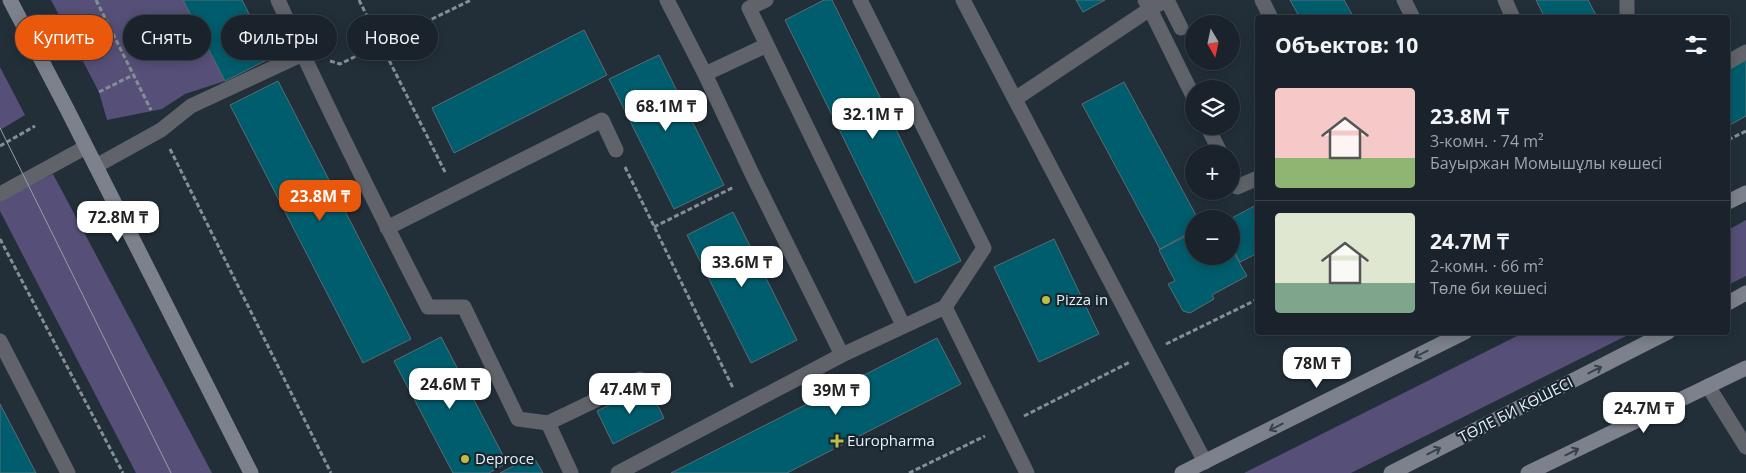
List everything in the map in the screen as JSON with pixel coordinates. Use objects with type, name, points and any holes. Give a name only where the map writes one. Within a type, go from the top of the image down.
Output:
[{"type":"main road","points":[[10,0],[252,473]]},
{"type":"main road","points":[[1730,201],[1746,193]]},
{"type":"main road","points":[[1730,302],[1746,293]]},
{"type":"main road","points":[[1182,473],[1459,335]]},
{"type":"main road","name":"ТӨЛЕ БИ КӨШЕСІ","points":[[1391,473],[1662,335]]},
{"type":"main road","points":[[1528,473],[1746,368]]},
{"type":"lane","points":[[278,0],[285,15]]},
{"type":"lane","points":[[667,0],[842,355]]},
{"type":"lane","points":[[766,0],[749,8],[903,326]]},
{"type":"lane","points":[[618,473],[842,355],[945,307],[984,248],[860,0]]},
{"type":"lane","points":[[963,0],[1205,462]]},
{"type":"lane","points":[[1015,99],[1147,4],[1166,0],[1182,28]]},
{"type":"lane","points":[[1262,0],[1269,15]]},
{"type":"lane","points":[[1404,0],[1412,15]]},
{"type":"lane","points":[[1505,0],[1512,15]]},
{"type":"lane","points":[[1627,0],[1627,15]]},
{"type":"lane","points":[[1147,4],[1185,80]]},
{"type":"lane","points":[[705,74],[767,44]]},
{"type":"lane","points":[[1730,61],[1746,52]]},
{"type":"lane","points":[[96,166],[161,130],[191,106],[290,60]]},
{"type":"lane","points":[[306,60],[387,228],[428,307],[464,307],[518,419],[548,423],[640,379]]},
{"type":"lane","points":[[387,228],[602,120],[616,150]]},
{"type":"lane","points":[[0,194],[86,147]]},
{"type":"lane","points":[[1240,186],[1255,179]]},
{"type":"lane","points":[[945,307],[1028,473]]},
{"type":"lane","points":[[0,341],[68,473]]},
{"type":"lane","points":[[1708,386],[1746,447]]},
{"type":"lane","points":[[548,423],[571,473]]},
{"type":"path","points":[[96,0],[331,473]]},
{"type":"path","points":[[359,0],[366,15]]},
{"type":"path","points":[[438,16],[471,0]]},
{"type":"path","points":[[325,60],[340,64],[349,60]]},
{"type":"path","points":[[389,60],[456,194]]},
{"type":"path","points":[[99,92],[133,75]]},
{"type":"path","points":[[0,146],[35,126]]},
{"type":"path","points":[[1730,139],[1746,131]]},
{"type":"path","points":[[616,150],[742,407]]},
{"type":"path","points":[[654,227],[754,178]]},
{"type":"path","points":[[0,239],[123,473]]},
{"type":"path","points":[[909,473],[1255,300]]},
{"type":"shaded area","points":[[51,0],[183,0],[191,15],[123,15],[123,60],[211,60],[211,54],[225,81],[185,94],[162,109],[107,120],[99,92],[82,60],[113,60],[113,15],[59,15]]},
{"type":"shaded area","points":[[0,67],[25,115],[0,130]]},
{"type":"shaded area","points":[[53,174],[212,473],[136,473],[0,211],[0,200]]},
{"type":"shaded area","points":[[1746,220],[1746,276],[1730,284],[1730,229]]},
{"type":"shaded area","points":[[1519,335],[1628,335],[1351,473],[1244,473]]},
{"type":"building","points":[[183,0],[242,0],[250,15],[221,15],[221,60],[267,60],[225,81],[211,54],[211,15],[191,15]]},
{"type":"building","points":[[824,0],[832,0],[961,261],[915,283],[785,20]]},
{"type":"building","points":[[1076,0],[1105,0],[1083,12]]},
{"type":"building","points":[[1290,0],[1344,0],[1352,15],[1298,15]]},
{"type":"building","points":[[1536,0],[1588,0],[1596,15],[1544,15]]},
{"type":"building","points":[[584,30],[607,75],[454,153],[432,108]]},
{"type":"building","points":[[659,55],[724,185],[674,209],[609,79]]},
{"type":"building","points":[[1746,60],[1746,116],[1730,125],[1730,69]]},
{"type":"building","points":[[278,81],[411,339],[363,363],[230,105]]},
{"type":"building","points":[[1124,82],[1185,195],[1185,200],[1188,200],[1193,210],[1185,210],[1185,235],[1160,249],[1082,104]]},
{"type":"building","points":[[1255,206],[1255,254],[1240,262],[1240,214]]},
{"type":"building","points":[[733,212],[797,340],[751,363],[687,235]]},
{"type":"building","points":[[1185,237],[1185,265],[1240,264],[1247,276],[1212,295],[1214,299],[1190,313],[1183,311],[1168,284],[1175,281],[1159,250]]},
{"type":"building","name":"Pizza in","points":[[1054,239],[1099,334],[1039,362],[994,267]]},
{"type":"building","points":[[441,337],[507,463],[489,473],[453,473],[394,361]]},
{"type":"building","points":[[937,338],[961,384],[787,473],[671,473]]},
{"type":"building","points":[[648,386],[664,418],[613,444],[597,411]]},
{"type":"building","points":[[0,404],[36,473],[0,473]]},
{"type":"building","points":[[533,456],[543,473],[500,473]]},
{"type":"tram line","points":[[0,128],[171,473]]},
{"type":"place","name":"Pizza in","points":[[1046,300]]},
{"type":"place","name":"Europharma","points":[[837,441]]},
{"type":"place","name":"Deproce","points":[[465,459]]}]
